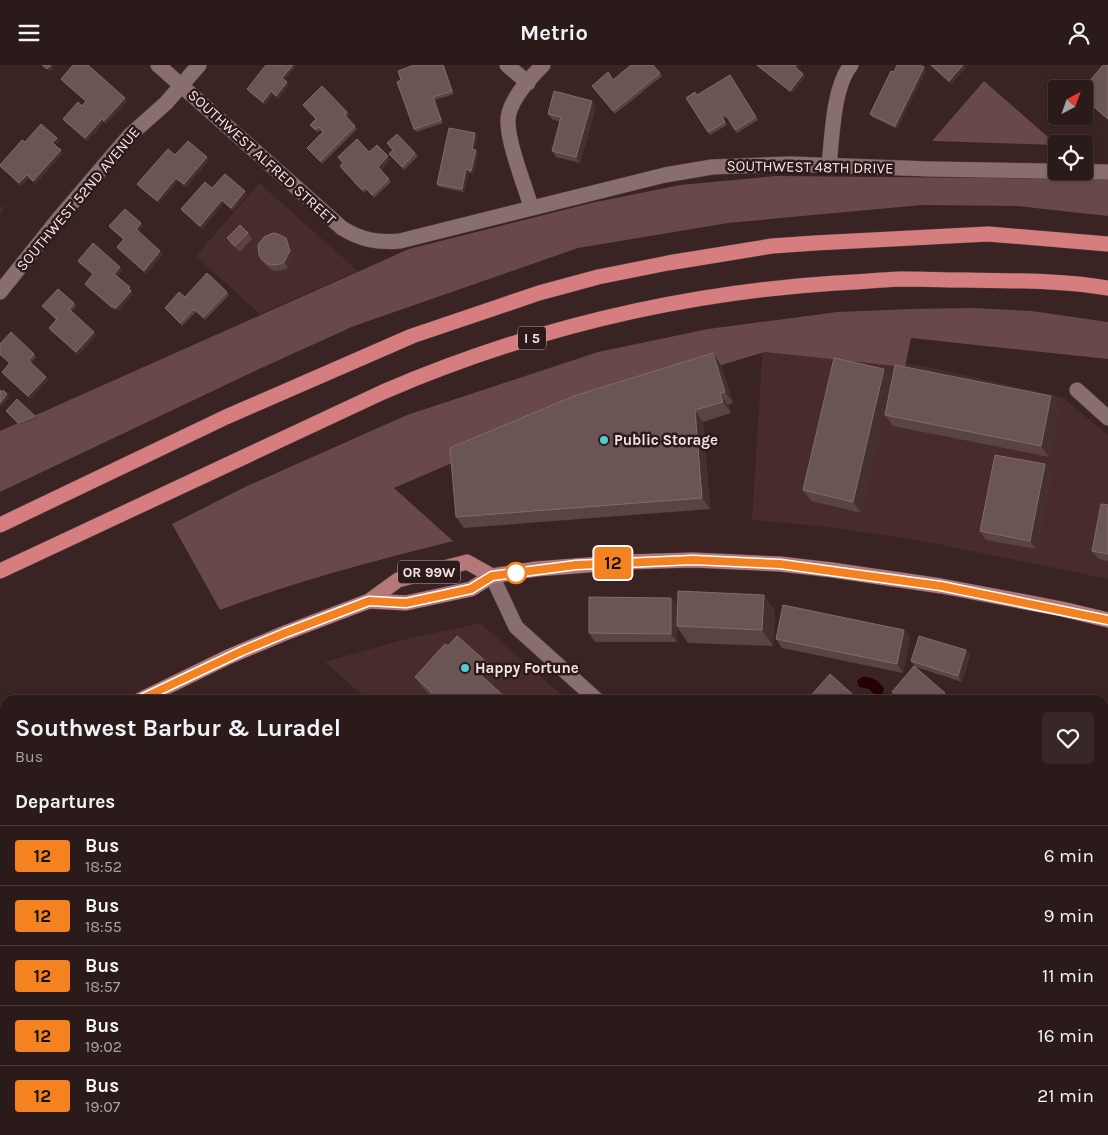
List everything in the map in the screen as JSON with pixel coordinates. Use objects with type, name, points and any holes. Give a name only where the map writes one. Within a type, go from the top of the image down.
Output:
[{"type":"highway","points":[[0,525],[226,417],[412,336],[540,293],[598,277],[668,263],[772,246],[816,243],[988,234],[1108,244]]},
{"type":"highway","name":"I 5","points":[[0,571],[383,392],[432,371],[521,341],[608,317],[720,295],[807,285],[899,279],[1021,281],[1090,285],[1108,288]]},
{"type":"main road","name":"OR 99W","points":[[369,601],[406,603],[471,589],[492,576],[552,568],[626,562],[693,560],[780,564],[941,586],[1062,609],[1108,620]]},
{"type":"main road","name":"OR 99W","points":[[150,695],[236,653],[369,601],[398,580],[467,562],[492,576]]},
{"type":"street","name":"SOUTHWEST ALFRED STREET","points":[[158,65],[342,228],[352,235],[371,241]]},
{"type":"street","name":"SOUTHWEST 52ND AVENUE","points":[[0,292],[60,217],[130,135],[160,109],[199,65]]},
{"type":"street","points":[[507,65],[528,83]]},
{"type":"street","points":[[532,207],[508,130],[509,113],[516,99],[543,65]]},
{"type":"street","points":[[829,166],[833,119],[840,89],[851,65]]},
{"type":"street","name":"SOUTHWEST 48TH DRIVE","points":[[371,241],[400,241],[532,207],[697,169],[757,164],[1108,172]]},
{"type":"street","points":[[1077,390],[1108,417]]},
{"type":"street","points":[[492,576],[516,627],[591,695]]},
{"type":"shaded area","points":[[984,81],[1048,137],[1048,145],[932,141]]},
{"type":"shaded area","points":[[776,176],[1048,178],[1048,180],[1108,179],[1108,216],[1017,206],[922,205],[728,223],[578,248],[354,326],[0,492],[0,431],[409,249],[591,203],[680,185]]},
{"type":"shaded area","points":[[259,183],[358,271],[260,314],[196,256]]},
{"type":"shaded area","points":[[972,308],[1032,311],[1108,322],[1108,359],[911,338],[905,367],[765,352],[587,405],[394,488],[453,541],[306,581],[220,610],[172,524],[247,486],[407,415],[598,352],[708,329],[837,312]]},
{"type":"shaded area","points":[[763,343],[923,366],[1062,397],[1108,435],[1108,579],[923,541],[829,527],[752,520]]},
{"type":"shaded area","points":[[480,623],[561,695],[362,695],[325,662],[402,640]]},
{"type":"shaded area","points":[[865,677],[878,681],[884,689],[882,695],[875,695],[869,689],[859,687],[857,681]]},
{"type":"building","points":[[42,65],[51,65],[47,69]]},
{"type":"building","points":[[73,65],[88,65],[125,98],[85,138],[63,119],[78,102],[82,106],[86,101],[61,79]]},
{"type":"building","points":[[266,65],[293,65],[282,78],[287,82],[276,96],[271,91],[263,102],[247,89]]},
{"type":"building","points":[[414,65],[443,65],[452,91],[433,97],[441,120],[414,129],[397,82],[401,80],[398,71]]},
{"type":"building","points":[[631,65],[653,65],[660,73],[613,111],[592,86],[608,72],[613,80]]},
{"type":"building","points":[[757,65],[796,65],[795,67],[803,74],[790,91]]},
{"type":"building","points":[[897,65],[920,65],[924,67],[895,126],[870,114],[891,71],[894,72]]},
{"type":"building","points":[[931,65],[963,65],[949,81]]},
{"type":"building","points":[[1103,65],[1108,65],[1108,119],[1093,106],[1093,80],[1090,80]]},
{"type":"building","points":[[730,75],[756,117],[735,130],[725,114],[721,116],[725,122],[708,132],[686,98],[695,92],[697,95]]},
{"type":"building","points":[[322,86],[347,112],[344,114],[355,126],[320,161],[307,148],[323,132],[319,127],[315,129],[310,125],[316,119],[303,105]]},
{"type":"building","points":[[554,91],[592,101],[576,157],[552,151],[561,117],[548,114]]},
{"type":"building","points":[[41,124],[57,138],[52,143],[61,150],[33,181],[27,175],[19,183],[0,165],[22,140],[25,142]]},
{"type":"building","points":[[449,128],[475,133],[472,149],[476,150],[471,171],[466,169],[462,189],[437,184]]},
{"type":"building","points":[[397,134],[415,153],[402,167],[389,154],[393,150],[387,143]]},
{"type":"building","points":[[357,139],[369,152],[377,145],[388,156],[378,167],[389,179],[372,195],[365,187],[362,190],[340,166],[343,163],[338,157]]},
{"type":"building","points":[[188,141],[207,157],[184,184],[176,178],[157,201],[137,184],[168,149],[175,155]]},
{"type":"building","points":[[225,174],[245,191],[231,208],[222,200],[200,226],[181,209],[205,182],[212,188]]},
{"type":"building","points":[[125,209],[141,223],[136,229],[160,251],[144,271],[117,247],[124,239],[109,226]]},
{"type":"building","points":[[240,225],[248,233],[235,246],[227,238]]},
{"type":"building","points":[[273,233],[286,238],[290,251],[284,262],[270,265],[262,260],[259,255],[258,245],[264,237]]},
{"type":"building","points":[[93,243],[120,267],[114,274],[130,287],[128,289],[131,291],[116,308],[112,307],[85,284],[93,274],[78,261]]},
{"type":"building","points":[[207,273],[227,292],[203,317],[194,309],[180,323],[165,308],[179,292],[185,297]]},
{"type":"building","points":[[58,289],[74,303],[69,309],[94,332],[76,352],[49,328],[57,319],[42,306]]},
{"type":"building","points":[[11,332],[34,354],[28,360],[46,377],[28,396],[2,372],[10,363],[0,354],[0,344]]},
{"type":"building","name":"Public Storage","points":[[713,353],[725,392],[720,393],[723,402],[695,410],[702,498],[456,517],[450,448],[574,396]]},
{"type":"building","points":[[834,358],[884,369],[853,502],[803,490]]},
{"type":"building","points":[[895,365],[1051,396],[1041,446],[885,415]]},
{"type":"building","points":[[0,390],[7,394],[0,403]]},
{"type":"building","points":[[17,399],[35,416],[18,423],[6,411]]},
{"type":"building","points":[[995,455],[1045,464],[1030,541],[980,531]]},
{"type":"building","points":[[1101,504],[1108,505],[1108,554],[1092,551]]},
{"type":"building","points":[[678,591],[764,595],[762,630],[677,626]]},
{"type":"building","points":[[589,597],[671,598],[671,634],[589,633]]},
{"type":"building","points":[[783,605],[904,630],[897,664],[776,639]]},
{"type":"building","name":"Happy Fortune","points":[[457,636],[491,666],[482,676],[503,695],[430,695],[432,692],[415,677],[445,644],[448,646]]},
{"type":"building","points":[[919,636],[966,650],[958,676],[911,661]]},
{"type":"building","points":[[914,666],[945,693],[943,695],[895,695],[892,692]]},
{"type":"building","points":[[830,674],[853,695],[811,695]]},
{"type":"bus line","name":"12","points":[[149,695],[242,651],[369,601],[406,603],[471,589],[492,576],[576,565],[693,560],[780,564],[941,586],[1062,609],[1108,620]]},
{"type":"place","name":"Public Storage","points":[[604,440]]},
{"type":"place","name":"Happy Fortune","points":[[465,668]]}]
